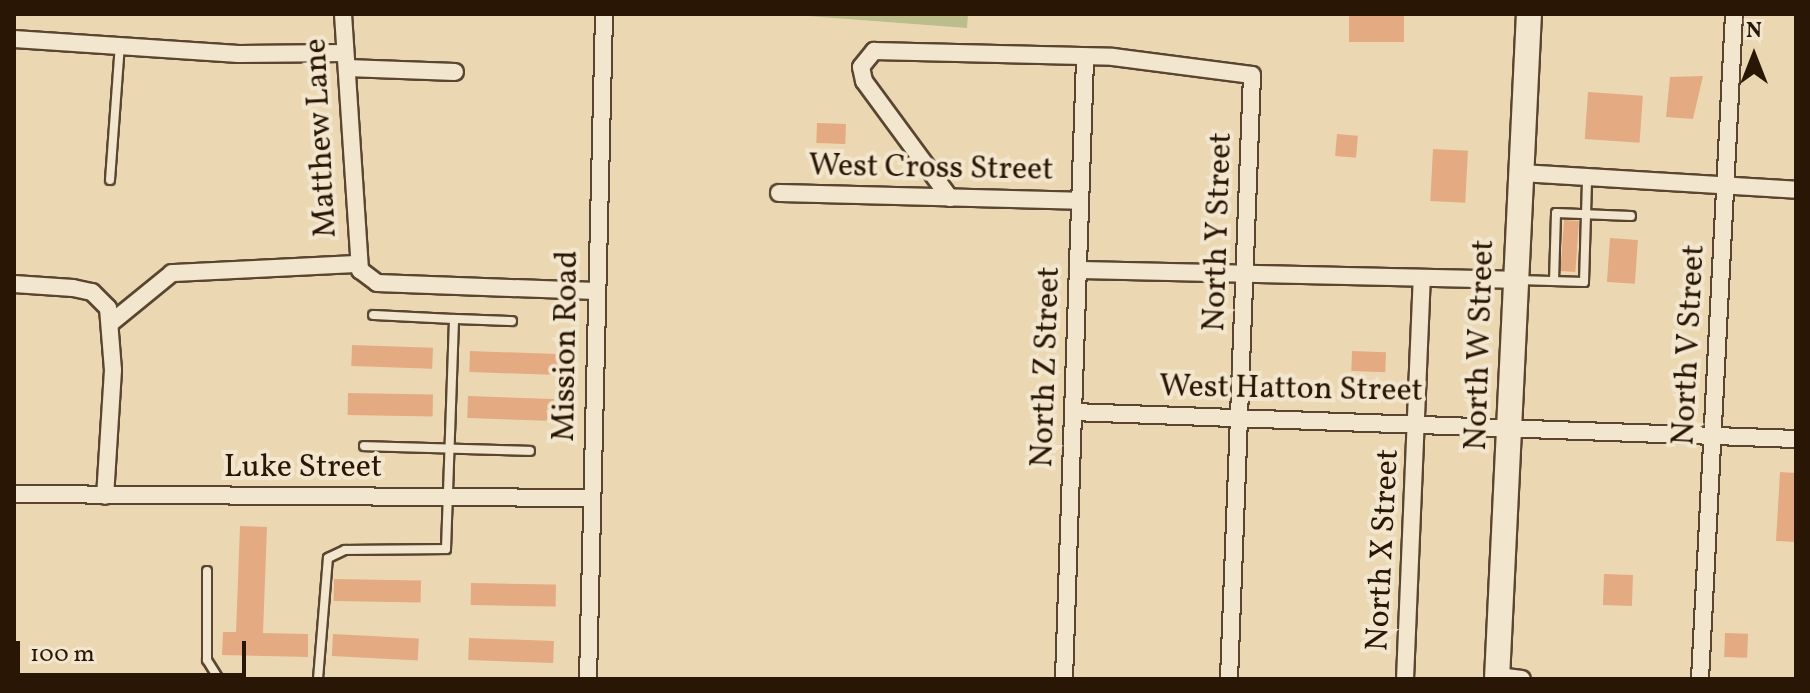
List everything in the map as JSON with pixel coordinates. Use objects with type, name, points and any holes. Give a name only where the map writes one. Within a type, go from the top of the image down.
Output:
[{"type":"main road","name":"North W Street","points":[[1506,678],[1509,424],[1529,14]]},
{"type":"street","name":"Matthew Lane","points":[[112,322],[172,273],[357,261],[343,14]]},
{"type":"street","name":"Mission Road","points":[[588,679],[604,14]]},
{"type":"street","name":"North V Street","points":[[1700,679],[1734,14]]},
{"type":"street","points":[[14,39],[120,44],[455,72]]},
{"type":"street","points":[[950,198],[864,81],[868,55],[884,49],[1085,58]]},
{"type":"street","name":"North Y Street","points":[[1085,58],[1252,75],[1229,679]]},
{"type":"street","name":"North Z Street","points":[[1064,679],[1085,58]]},
{"type":"street","points":[[1521,173],[1796,190]]},
{"type":"street","name":"West Cross Street","points":[[779,193],[1080,201]]},
{"type":"street","points":[[357,261],[377,283],[596,291]]},
{"type":"street","points":[[1078,270],[1245,277],[1515,280]]},
{"type":"street","name":"North X Street","points":[[1405,679],[1422,279]]},
{"type":"street","points":[[14,284],[92,292],[112,322],[105,496]]},
{"type":"street","name":"West Hatton Street","points":[[1073,412],[1509,424],[1796,439]]},
{"type":"street","name":"Luke Street","points":[[14,494],[591,498]]},
{"type":"lane","points":[[110,180],[120,44]]},
{"type":"lane","points":[[1515,280],[1584,282],[1581,249],[1587,178]]},
{"type":"lane","points":[[1554,281],[1559,240],[1556,213],[1631,216]]},
{"type":"lane","points":[[373,315],[512,321]]},
{"type":"lane","points":[[318,679],[328,558],[345,550],[446,549],[454,319]]},
{"type":"lane","points":[[364,446],[530,451]]},
{"type":"lane","points":[[207,571],[207,660],[219,679]]},
{"type":"green space","points":[[781,14],[968,14],[967,28]]},
{"type":"building","points":[[1349,14],[1404,14],[1404,42],[1349,42]]},
{"type":"building","points":[[1703,76],[1693,119],[1666,117],[1670,77]]},
{"type":"building","points":[[1588,92],[1643,96],[1640,143],[1585,139]]},
{"type":"building","points":[[817,123],[846,124],[845,144],[816,143]]},
{"type":"building","points":[[1337,134],[1358,136],[1356,158],[1335,156]]},
{"type":"building","points":[[1433,149],[1468,151],[1465,203],[1430,201]]},
{"type":"building","points":[[1564,220],[1579,221],[1575,272],[1560,271]]},
{"type":"building","points":[[1610,238],[1638,240],[1635,284],[1607,282]]},
{"type":"building","points":[[352,345],[433,348],[432,369],[351,366]]},
{"type":"building","points":[[470,351],[558,354],[557,375],[469,372]]},
{"type":"building","points":[[1352,351],[1386,352],[1385,372],[1351,371]]},
{"type":"building","points":[[348,393],[433,394],[433,416],[348,415]]},
{"type":"building","points":[[468,396],[554,399],[553,421],[467,418]]},
{"type":"building","points":[[1780,472],[1796,473],[1796,542],[1776,541]]},
{"type":"building","points":[[240,526],[267,527],[263,633],[308,634],[308,657],[222,655],[223,632],[236,632]]},
{"type":"building","points":[[1604,574],[1633,575],[1632,606],[1603,605]]},
{"type":"building","points":[[334,579],[421,581],[421,603],[334,601]]},
{"type":"building","points":[[471,583],[556,584],[556,606],[471,605]]},
{"type":"building","points":[[1725,633],[1748,634],[1747,658],[1724,657]]},
{"type":"building","points":[[333,634],[419,639],[418,660],[332,656]]},
{"type":"building","points":[[469,638],[554,641],[553,663],[468,660]]}]
